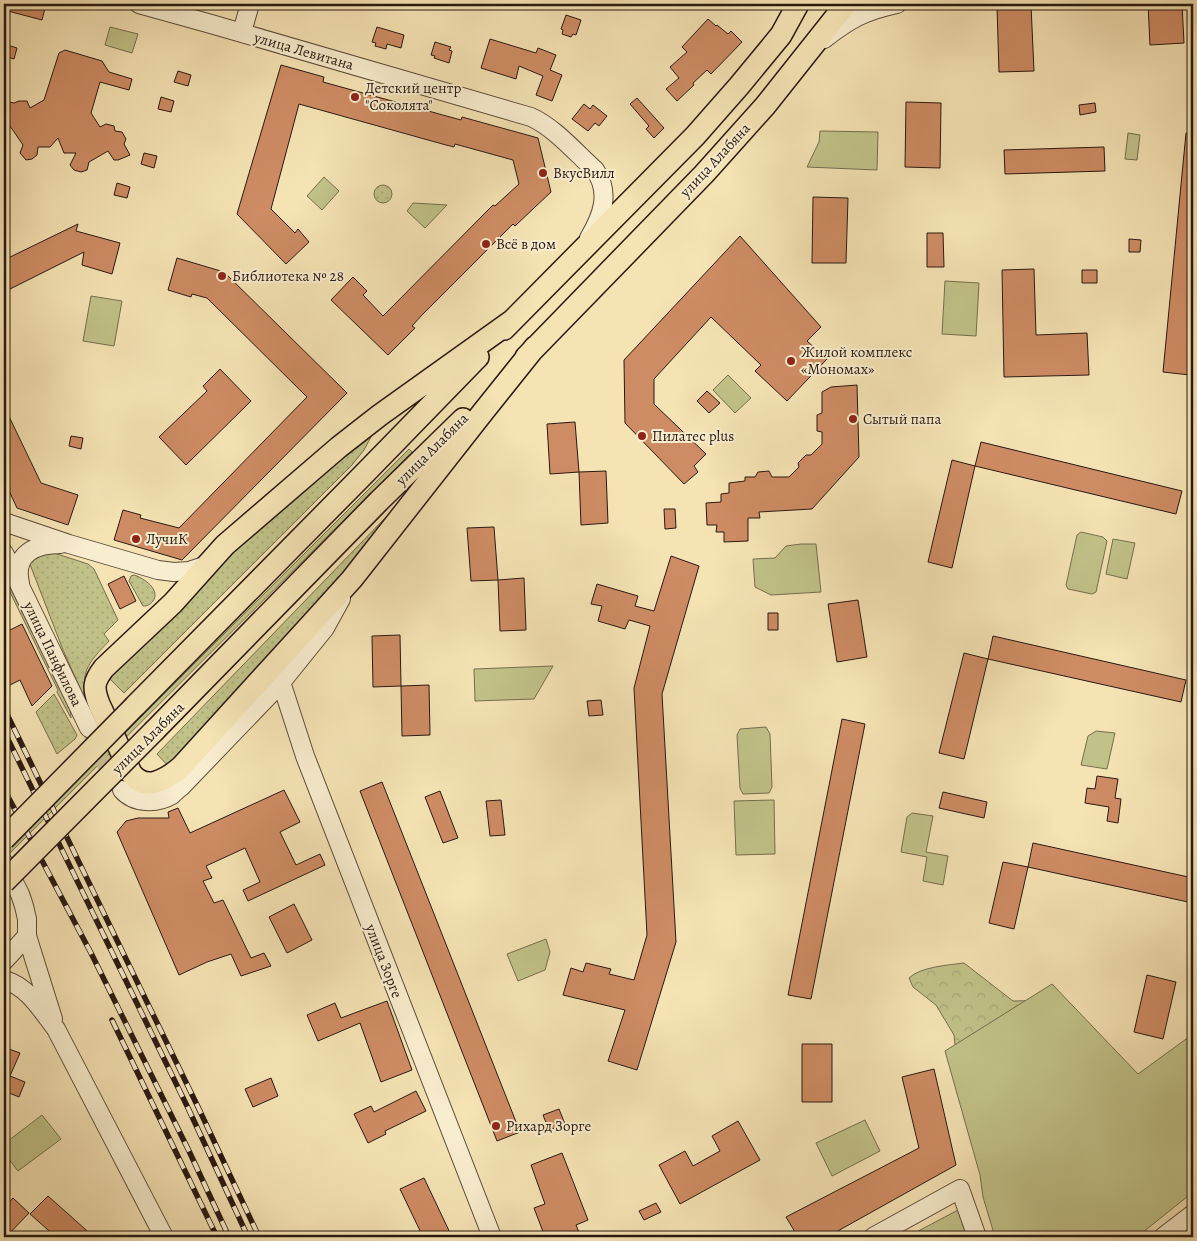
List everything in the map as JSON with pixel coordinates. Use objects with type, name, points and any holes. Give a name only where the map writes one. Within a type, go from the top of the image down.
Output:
[{"type":"main road","name":"улица Алабяна","points":[[4,839],[695,136],[781,36],[798,4]]},
{"type":"main road","points":[[781,36],[806,4]]},
{"type":"main road","name":"улица Алабяна","points":[[4,882],[380,501],[536,347],[704,174],[765,106],[844,5]]},
{"type":"main road","points":[[513,320],[388,409],[339,447],[225,545],[173,603],[104,668],[96,680],[95,694],[134,778],[146,783],[161,781],[181,767],[352,579],[536,347]]},
{"type":"street","name":"улица Левитана","points":[[139,4],[531,116],[553,131],[595,170],[603,185],[604,196],[600,215],[594,229],[579,253]]},
{"type":"street","points":[[242,32],[250,4]]},
{"type":"street","points":[[808,52],[854,18],[873,10],[897,4]]},
{"type":"street","points":[[4,522],[69,544],[158,570],[189,571],[206,565]]},
{"type":"street","points":[[21,586],[18,573],[19,564],[25,554],[50,544],[69,544]]},
{"type":"street","name":"улица Панфилова","points":[[4,552],[90,728]]},
{"type":"street","points":[[123,792],[133,799],[150,802],[172,795],[182,787],[279,685],[325,628],[352,579]]},
{"type":"street","name":"улица Зорге","points":[[279,685],[283,688],[304,756],[492,1237]]},
{"type":"street","points":[[4,863],[20,894],[27,919],[27,936],[56,1029],[164,1237]]},
{"type":"street","points":[[4,961],[27,936]]},
{"type":"street","points":[[4,980],[12,982],[22,989],[56,1029]]},
{"type":"street","points":[[872,1237],[960,1189],[977,1237]]},
{"type":"street","points":[[1163,1237],[1193,1214]]},
{"type":"green space","points":[[110,27],[138,34],[132,53],[105,45]]},
{"type":"green space","points":[[820,131],[878,132],[877,170],[807,167],[819,142]]},
{"type":"green space","points":[[1128,133],[1140,135],[1137,160],[1125,159]]},
{"type":"green space","points":[[324,177],[339,191],[322,210],[307,196]]},
{"type":"green space","points":[[383,185],[389,188],[392,194],[389,200],[383,203],[377,200],[374,194],[377,188]]},
{"type":"green space","points":[[413,203],[447,205],[425,228],[407,211]]},
{"type":"green space","points":[[945,281],[979,283],[976,336],[942,334]]},
{"type":"green space","points":[[91,296],[122,301],[114,346],[83,341]]},
{"type":"green space","points":[[728,375],[751,398],[735,413],[713,390]]},
{"type":"green space","points":[[371,437],[364,450],[352,465],[124,693],[108,677],[283,504]]},
{"type":"green space","points":[[409,449],[412,452],[4,859],[4,854]]},
{"type":"green space","points":[[385,518],[384,523],[306,620],[169,767],[157,754]]},
{"type":"green space","points":[[1081,532],[1103,537],[1107,541],[1096,592],[1092,594],[1068,589],[1066,585],[1077,535]]},
{"type":"green space","points":[[1113,539],[1135,543],[1127,579],[1106,574]]},
{"type":"green space","points":[[816,544],[821,592],[771,595],[755,587],[753,559],[775,558],[786,546]]},
{"type":"green space","points":[[48,551],[88,564],[94,569],[118,620],[104,634],[109,641],[88,666],[85,685],[91,704],[88,706],[63,650],[29,561]]},
{"type":"green space","points":[[4,572],[70,709],[71,718],[4,582]]},
{"type":"green space","points":[[134,575],[147,582],[155,593],[153,601],[148,605],[143,606],[129,581],[131,576]]},
{"type":"green space","points":[[553,666],[534,699],[475,701],[474,669]]},
{"type":"green space","points":[[54,694],[77,735],[75,739],[57,754],[36,712]]},
{"type":"green space","points":[[766,727],[770,734],[772,787],[769,793],[743,794],[740,788],[737,735],[740,729]]},
{"type":"green space","points":[[1096,731],[1115,733],[1107,769],[1081,765],[1088,736]]},
{"type":"green space","points":[[774,800],[775,854],[736,855],[734,801]]},
{"type":"green space","points":[[912,813],[933,816],[926,852],[948,856],[943,885],[923,881],[927,857],[901,852],[907,817]]},
{"type":"green space","points":[[546,939],[550,952],[545,970],[518,981],[507,954]]},
{"type":"green space","points":[[964,963],[1013,1001],[1060,1000],[957,1064],[954,1035],[936,1005],[913,987],[909,978],[927,969]]},
{"type":"green space","points":[[1052,984],[1138,1074],[1193,1034],[1193,1192],[1137,1237],[995,1237],[983,1197],[980,1175],[945,1051]]},
{"type":"green space","points":[[42,1115],[61,1139],[18,1171],[4,1153],[4,1144]]},
{"type":"green space","points":[[865,1120],[880,1151],[832,1176],[816,1143]]},
{"type":"green space","points":[[958,1210],[967,1237],[907,1237]]},
{"type":"building","points":[[4,4],[46,4],[42,20],[4,10]]},
{"type":"building","points":[[1148,4],[1182,4],[1184,43],[1150,45]]},
{"type":"building","points":[[1031,5],[1034,71],[999,72],[997,7]]},
{"type":"building","points":[[566,15],[581,20],[576,35],[573,34],[571,37],[562,34],[563,30],[561,29]]},
{"type":"building","points":[[708,19],[728,34],[731,31],[742,42],[711,74],[707,70],[677,101],[666,89],[679,78],[670,67],[687,52],[682,47]]},
{"type":"building","points":[[377,27],[404,35],[401,48],[387,44],[386,49],[375,46],[376,43],[372,42]]},
{"type":"building","points":[[490,39],[536,53],[538,48],[556,55],[550,70],[562,75],[552,101],[536,95],[543,76],[519,66],[516,79],[481,68]]},
{"type":"building","points":[[435,42],[451,47],[449,50],[452,51],[449,63],[434,58],[435,56],[431,55]]},
{"type":"building","points":[[4,44],[17,48],[14,59],[4,56]]},
{"type":"building","points":[[65,50],[102,61],[109,72],[132,79],[129,90],[100,82],[91,113],[100,127],[106,124],[114,126],[115,131],[122,132],[126,139],[124,144],[130,155],[114,160],[108,151],[89,162],[87,170],[81,172],[74,170],[70,165],[76,153],[64,153],[58,138],[50,147],[38,147],[37,155],[32,159],[26,160],[20,153],[23,145],[10,126],[4,129],[4,101],[14,103],[27,101],[30,108],[44,100],[59,53]]},
{"type":"building","points":[[281,65],[324,77],[323,82],[461,120],[462,117],[538,138],[551,192],[515,226],[513,224],[422,315],[412,326],[415,328],[388,355],[331,300],[353,277],[367,291],[363,295],[383,316],[493,205],[495,206],[519,184],[513,160],[455,144],[454,147],[446,145],[299,104],[271,209],[295,233],[298,229],[309,242],[286,264],[237,214]]},
{"type":"building","points":[[178,71],[191,75],[188,86],[174,82]]},
{"type":"building","points":[[161,97],[174,101],[171,112],[158,109]]},
{"type":"building","points":[[637,98],[664,128],[654,138],[646,129],[649,126],[630,104]]},
{"type":"building","points":[[906,102],[941,103],[940,168],[905,167]]},
{"type":"building","points":[[1095,103],[1096,112],[1080,115],[1079,105]]},
{"type":"building","points":[[584,104],[590,109],[593,105],[607,116],[599,126],[595,123],[588,131],[572,119]]},
{"type":"building","points":[[1186,133],[1193,134],[1193,346],[1190,375],[1163,372]]},
{"type":"building","points":[[1104,147],[1105,171],[1005,174],[1004,150]]},
{"type":"building","points":[[144,153],[157,156],[154,168],[141,164]]},
{"type":"building","points":[[117,183],[130,187],[127,198],[114,195]]},
{"type":"building","points":[[813,197],[848,198],[846,263],[812,263]]},
{"type":"building","points":[[78,224],[76,231],[120,243],[112,274],[82,265],[84,252],[4,292],[4,260]]},
{"type":"building","points":[[927,233],[943,233],[944,267],[927,267]]},
{"type":"building","name":"Жилой комплекс «Мономах»","points":[[740,236],[821,327],[807,341],[827,359],[787,401],[755,371],[761,365],[711,317],[654,379],[654,404],[706,454],[694,466],[698,472],[684,484],[625,423],[624,360]]},
{"type":"building","points":[[1129,239],[1141,240],[1140,252],[1129,252]]},
{"type":"building","points":[[177,258],[224,272],[347,393],[182,560],[114,540],[123,510],[141,515],[140,518],[179,528],[307,397],[207,298],[192,294],[191,297],[168,290]]},
{"type":"building","points":[[1034,269],[1036,335],[1087,333],[1089,375],[1004,377],[1002,270]]},
{"type":"building","points":[[1082,270],[1097,270],[1097,283],[1082,283]]},
{"type":"building","points":[[220,369],[251,401],[186,465],[159,437],[207,391],[203,386]]},
{"type":"building","points":[[857,385],[859,457],[812,509],[759,512],[760,518],[748,518],[748,541],[724,542],[724,532],[716,532],[717,525],[707,525],[706,503],[721,502],[721,494],[729,493],[729,483],[745,481],[745,477],[755,477],[758,472],[769,471],[772,477],[789,477],[799,467],[798,463],[806,455],[811,455],[822,444],[822,432],[817,431],[817,415],[822,413],[822,392],[831,387]]},
{"type":"building","points":[[707,391],[720,403],[709,413],[697,401]]},
{"type":"building","points":[[4,406],[41,483],[78,495],[68,525],[17,508],[4,480]]},
{"type":"building","points":[[575,422],[579,472],[550,474],[547,424]]},
{"type":"building","points":[[71,436],[83,438],[81,449],[69,446]]},
{"type":"building","points":[[981,442],[1182,491],[1176,514],[975,466]]},
{"type":"building","points":[[952,460],[975,466],[952,568],[928,562]]},
{"type":"building","points":[[606,471],[608,523],[581,525],[579,472]]},
{"type":"building","points":[[664,509],[675,509],[676,528],[665,529]]},
{"type":"building","points":[[494,527],[498,580],[471,581],[467,528]]},
{"type":"building","points":[[671,556],[699,566],[662,694],[676,942],[637,1070],[608,1061],[625,1010],[563,995],[571,968],[583,972],[586,963],[611,969],[609,974],[634,980],[647,935],[634,688],[650,626],[629,620],[625,629],[598,621],[602,606],[591,604],[597,584],[638,596],[635,606],[654,611]]},
{"type":"building","points":[[124,576],[136,601],[120,609],[108,584]]},
{"type":"building","points":[[524,578],[526,630],[500,631],[498,580]]},
{"type":"building","points":[[858,600],[867,657],[837,662],[828,604]]},
{"type":"building","points":[[768,613],[778,613],[778,630],[768,630]]},
{"type":"building","points":[[22,624],[52,686],[32,706],[20,680],[4,688],[4,633]]},
{"type":"building","points":[[400,635],[401,686],[373,687],[372,636]]},
{"type":"building","points":[[993,636],[1186,680],[1181,702],[988,659]]},
{"type":"building","points":[[964,653],[988,659],[964,759],[939,753]]},
{"type":"building","points":[[429,685],[430,735],[402,736],[401,686]]},
{"type":"building","points":[[601,700],[603,715],[589,716],[587,701]]},
{"type":"building","points":[[842,719],[865,724],[811,999],[788,995]]},
{"type":"building","points":[[1097,776],[1118,779],[1115,798],[1121,799],[1118,823],[1107,821],[1109,807],[1085,803],[1087,788],[1095,789]]},
{"type":"building","points":[[382,782],[520,1132],[497,1141],[360,791]]},
{"type":"building","points":[[284,790],[300,822],[280,832],[296,865],[320,854],[325,865],[248,901],[243,890],[260,882],[245,848],[206,866],[212,878],[203,881],[214,903],[223,900],[251,958],[264,953],[271,966],[241,976],[231,954],[207,962],[179,975],[117,832],[126,821],[138,818],[169,818],[168,812],[178,808],[190,833]]},
{"type":"building","points":[[440,791],[458,838],[443,843],[425,797]]},
{"type":"building","points":[[943,792],[987,802],[984,818],[939,808]]},
{"type":"building","points":[[501,800],[505,835],[490,836],[486,801]]},
{"type":"building","points":[[1033,843],[1193,878],[1188,902],[1028,867]]},
{"type":"building","points":[[1003,862],[1028,867],[1014,929],[989,923]]},
{"type":"building","points":[[294,904],[312,940],[287,953],[269,917]]},
{"type":"building","points":[[1147,975],[1176,982],[1163,1039],[1134,1032]]},
{"type":"building","points":[[387,1001],[412,1070],[381,1082],[360,1023],[318,1041],[307,1015],[335,1003],[341,1018]]},
{"type":"building","points":[[802,1044],[832,1044],[832,1102],[802,1102]]},
{"type":"building","points":[[9,1049],[20,1053],[10,1076],[25,1082],[19,1097],[4,1091],[4,1053],[7,1054]]},
{"type":"building","points":[[934,1069],[956,1165],[827,1237],[798,1237],[786,1217],[919,1148],[902,1077]]},
{"type":"building","points":[[271,1078],[278,1096],[253,1107],[245,1089]]},
{"type":"building","points":[[416,1091],[426,1111],[385,1131],[386,1134],[368,1143],[354,1114],[371,1106],[374,1112]]},
{"type":"building","points":[[559,1109],[565,1124],[549,1130],[543,1115]]},
{"type":"building","points":[[738,1121],[760,1160],[680,1204],[659,1165],[685,1151],[693,1166],[720,1151],[712,1136]]},
{"type":"building","points":[[562,1153],[588,1220],[576,1225],[581,1237],[545,1237],[534,1208],[545,1204],[531,1165]]},
{"type":"building","points":[[424,1178],[452,1237],[423,1237],[400,1189]]},
{"type":"building","points":[[48,1196],[94,1237],[56,1237],[30,1214]]},
{"type":"building","points":[[13,1198],[29,1213],[4,1237],[4,1208]]},
{"type":"building","points":[[656,1203],[661,1212],[644,1220],[639,1211]]},
{"type":"tunnel","points":[[92,733],[112,778],[118,786]]},
{"type":"railway","points":[[4,708],[198,1107],[259,1237]]},
{"type":"railway","points":[[4,731],[188,1108],[248,1237]]},
{"type":"railway","points":[[4,789],[91,953],[189,1151],[229,1237]]},
{"type":"railway","points":[[112,1020],[217,1237]]},
{"type":"place","name":"Детский центр \"Соколята\"","points":[[355,97]]},
{"type":"place","name":"ВкусВилл","points":[[543,173]]},
{"type":"place","name":"Всё в дом","points":[[486,244]]},
{"type":"place","name":"Библиотека № 28","points":[[222,276]]},
{"type":"place","name":"Жилой комплекс «Мономах»","points":[[791,361]]},
{"type":"place","name":"Сытый папа","points":[[853,419]]},
{"type":"place","name":"Пилатес plus","points":[[642,436]]},
{"type":"place","name":"ЛучиК","points":[[136,539]]},
{"type":"place","name":"Рихард Зорге","points":[[496,1126]]}]
